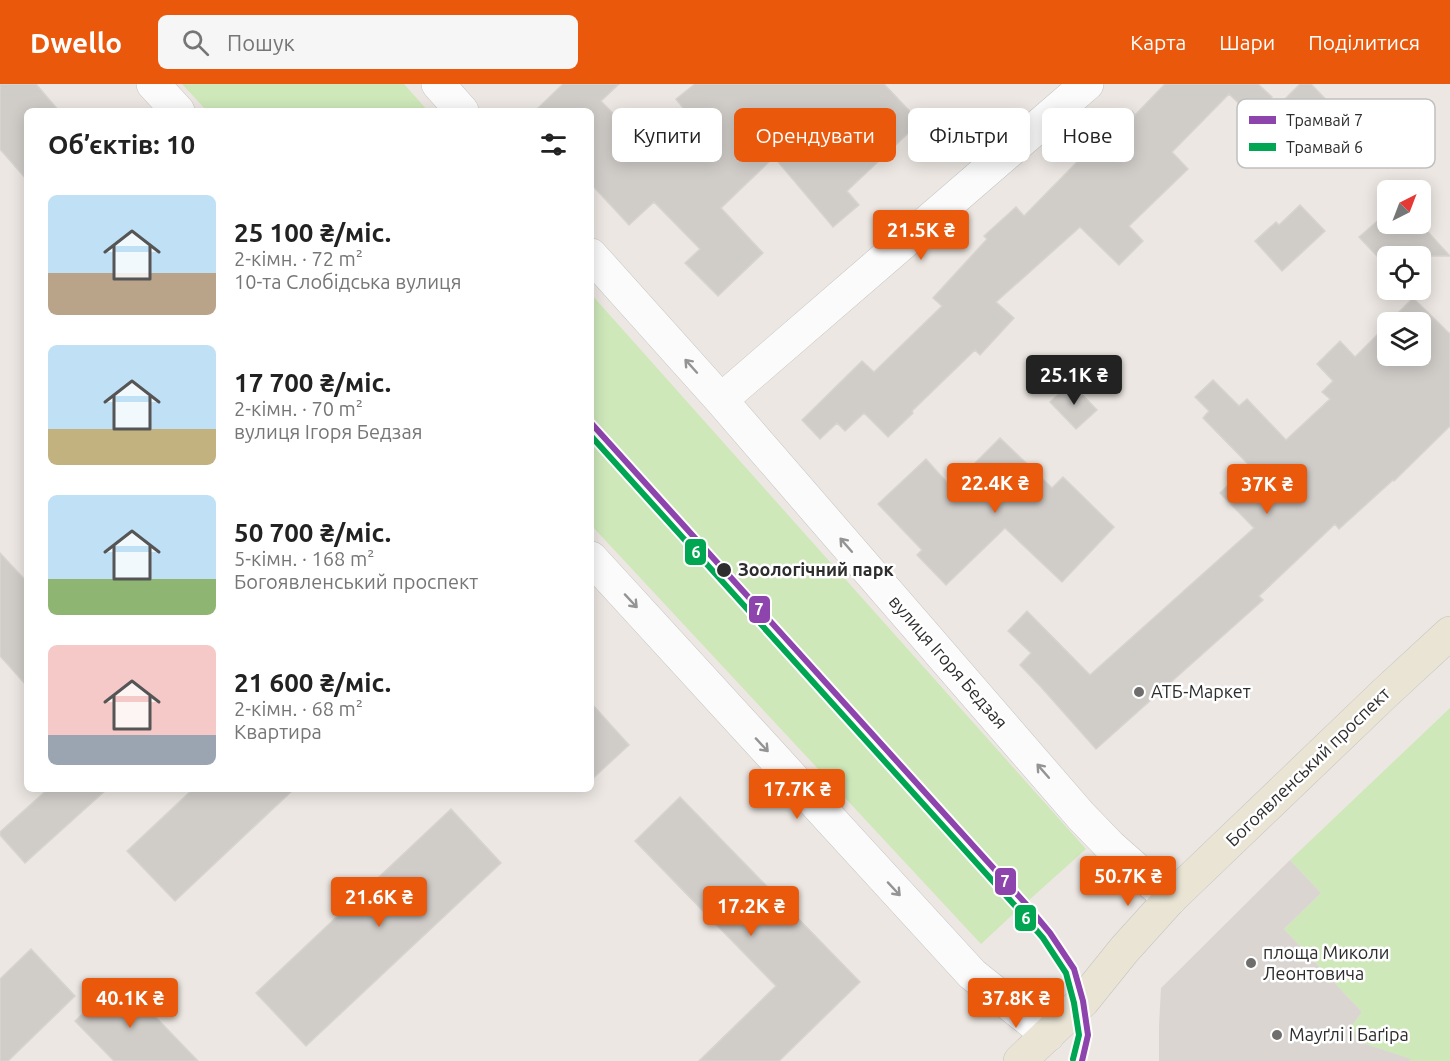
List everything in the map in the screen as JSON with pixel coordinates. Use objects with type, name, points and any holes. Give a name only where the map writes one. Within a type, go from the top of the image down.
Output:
[{"type":"main road","name":"Богоявленський проспект","points":[[1020,1061],[1083,1001],[1124,950],[1170,899],[1450,633]]},
{"type":"street","points":[[153,84],[175,108]]},
{"type":"street","points":[[438,84],[459,108]]},
{"type":"street","points":[[721,400],[1087,84]]},
{"type":"street","name":"вулиця Ігоря Бедзая","points":[[594,258],[721,400],[1081,816],[1110,846],[1170,899]]},
{"type":"street","points":[[594,561],[972,974],[1048,1035]]},
{"type":"green space","points":[[182,84],[404,84],[425,108],[204,108]]},
{"type":"green space","points":[[594,297],[1086,849],[981,944],[594,528]]},
{"type":"green space","points":[[1450,708],[1450,1061],[1409,1061],[1410,1059],[1363,1043],[1351,1027],[1362,1012],[1284,929],[1321,893],[1290,860]]},
{"type":"shaded area","name":"площа Миколи Леонтовича","points":[[1290,860],[1321,893],[1284,929],[1362,1012],[1351,1027],[1363,1043],[1411,1059],[1409,1061],[1159,1061],[1161,988]]},
{"type":"building","points":[[0,84],[36,84],[56,108],[24,108],[24,177],[0,149]]},
{"type":"building","points":[[563,84],[619,84],[601,101],[612,112],[612,162],[722,162],[722,108],[683,108],[676,99],[695,84],[884,84],[908,109],[908,133],[896,145],[896,108],[734,108],[734,162],[769,162],[721,208],[763,253],[718,296],[685,263],[700,249],[654,202],[629,225],[594,187],[594,108],[538,108]]},
{"type":"building","points":[[1165,84],[1258,84],[1272,97],[1270,99],[1237,99],[1237,102],[1229,94],[1172,152],[1188,169],[1129,226],[1143,241],[1119,265],[1080,227],[996,302],[1014,318],[980,355],[975,350],[888,437],[864,413],[845,431],[837,423],[820,439],[802,420],[862,361],[874,372],[942,306],[933,298],[987,239],[984,236],[1016,207],[1024,216],[1077,162],[1134,162],[1134,114]]},
{"type":"building","points":[[1300,84],[1311,84],[1325,99],[1285,99]]},
{"type":"building","points":[[778,162],[878,162],[847,191],[859,205],[833,227]]},
{"type":"building","points":[[1300,205],[1325,231],[1282,271],[1255,241],[1276,222],[1279,225]]},
{"type":"building","points":[[1377,221],[1377,234],[1430,234],[1450,256],[1431,256],[1431,246],[1377,246],[1377,256],[1359,237]]},
{"type":"building","points":[[1411,300],[1415,300],[1427,312],[1399,312]]},
{"type":"building","points":[[1431,316],[1450,334],[1450,426],[1394,481],[1339,529],[1335,524],[1259,596],[1263,600],[1096,749],[1020,665],[1031,653],[1008,631],[1027,611],[1090,675],[1254,528],[1220,493],[1249,465],[1203,418],[1209,411],[1195,397],[1213,380],[1239,406],[1247,399],[1286,440],[1330,399],[1322,392],[1333,381],[1317,364],[1340,341],[1355,357],[1377,335],[1377,366],[1431,366]]},
{"type":"building","points":[[1071,383],[1097,410],[1076,429],[1050,402]]},
{"type":"building","points":[[1000,438],[1052,488],[1063,477],[1114,527],[1062,582],[1005,528],[946,585],[917,555],[922,550],[878,504],[926,459],[951,487]]},
{"type":"building","points":[[0,553],[24,579],[24,683],[0,656]]},
{"type":"building","points":[[594,706],[629,745],[594,777]]},
{"type":"building","points":[[45,792],[104,792],[25,863],[0,835],[0,832]]},
{"type":"building","points":[[190,792],[291,792],[175,901],[127,851]]},
{"type":"building","points":[[680,797],[860,982],[779,1061],[699,1061],[776,986],[635,841]]},
{"type":"building","points":[[451,809],[501,863],[306,1046],[256,993]]},
{"type":"building","points":[[31,949],[75,996],[8,1061],[0,1061],[0,979]]},
{"type":"building","points":[[119,979],[198,1061],[114,1061],[75,1021]]},
{"type":"tram line","name":"7","points":[[594,426],[1050,933],[1074,969],[1083,1001],[1088,1035],[1082,1061]]},
{"type":"tram line","name":"6","points":[[594,439],[1043,938],[1066,973],[1074,1003],[1079,1035],[1073,1059]]},
{"type":"place","name":"Зоологічний парк","points":[[724,570]]},
{"type":"place","name":"АТБ-Маркет","points":[[1139,692]]},
{"type":"place","name":"площа Миколи Леонтовича","points":[[1251,963]]},
{"type":"place","name":"Мауґлі і Баґіра","points":[[1277,1035]]}]
